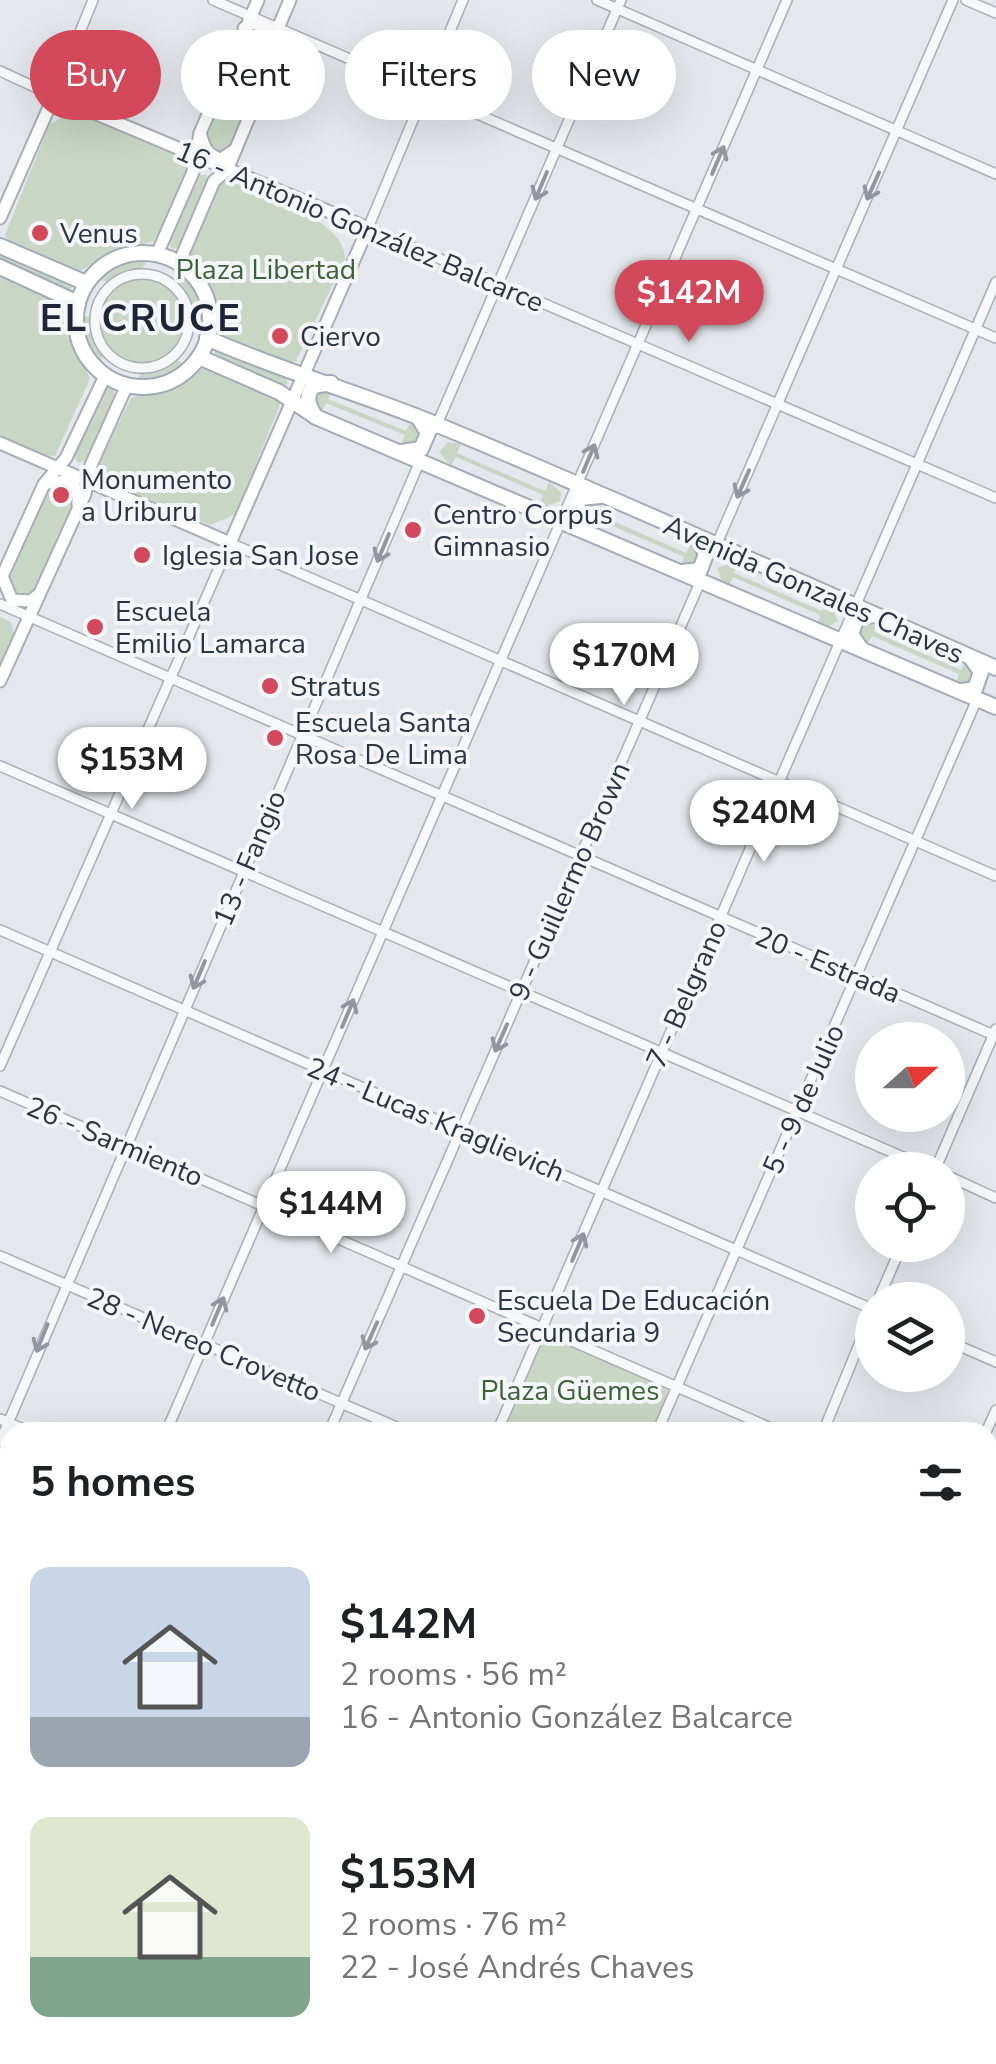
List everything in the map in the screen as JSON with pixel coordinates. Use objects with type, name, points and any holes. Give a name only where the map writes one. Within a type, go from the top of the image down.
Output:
[{"type":"main road","points":[[0,246],[86,283]]},
{"type":"main road","points":[[157,254],[179,264],[203,289],[210,317],[199,358],[166,383],[128,385],[104,376],[81,347],[76,322],[78,302],[86,283],[118,256],[157,254]]},
{"type":"main road","points":[[0,268],[78,302]]},
{"type":"main road","name":"Avenida Gonzales Chaves","points":[[207,338],[288,374],[303,373],[332,382],[437,424],[970,656],[994,663]]},
{"type":"main road","name":"Avenida Gonzales Chaves","points":[[199,358],[279,392],[316,417],[996,708]]},
{"type":"main road","points":[[316,417],[307,402],[308,393],[313,386],[332,382]]},
{"type":"main road","points":[[402,452],[421,450],[426,442],[428,433],[418,417]]},
{"type":"main road","points":[[585,531],[574,514],[576,506],[580,498],[600,496]]},
{"type":"main road","points":[[682,572],[700,570],[705,562],[706,554],[697,538]]},
{"type":"main road","points":[[861,650],[851,634],[852,626],[857,618],[875,615]]},
{"type":"main road","points":[[956,690],[974,688],[979,681],[981,672],[970,656]]},
{"type":"street","points":[[82,30],[94,0]]},
{"type":"street","points":[[214,0],[345,57]]},
{"type":"street","points":[[148,274],[193,172],[200,133],[258,0]]},
{"type":"street","points":[[278,28],[290,0]]},
{"type":"street","points":[[450,30],[463,0]]},
{"type":"street","points":[[597,0],[619,4],[757,70],[996,174]]},
{"type":"street","points":[[170,1422],[787,0]]},
{"type":"street","name":"9 - Guillermo Brown","points":[[334,1422],[954,0]]},
{"type":"street","points":[[966,0],[996,13]]},
{"type":"street","name":"13 - Fangio","points":[[4,1421],[619,4]]},
{"type":"street","points":[[244,29],[253,23],[269,30]]},
{"type":"street","name":"16 - Antonio González Balcarce","points":[[0,71],[30,85]]},
{"type":"street","points":[[0,218],[43,120]]},
{"type":"street","name":"16 - Antonio González Balcarce","points":[[111,120],[996,498]]},
{"type":"street","points":[[170,283],[214,181],[228,170],[248,120]]},
{"type":"street","points":[[0,1066],[412,120]]},
{"type":"street","points":[[492,120],[996,338]]},
{"type":"street","points":[[200,133],[207,153],[214,158],[220,159],[236,149]]},
{"type":"street","points":[[148,274],[170,283],[186,305],[188,330],[179,349],[152,366],[135,367],[114,358],[100,342],[97,311],[105,292],[129,276],[148,274]]},
{"type":"street","name":"7 - Belgrano","points":[[501,1422],[996,282]]},
{"type":"street","points":[[86,283],[105,292]]},
{"type":"street","points":[[78,302],[97,311]]},
{"type":"street","name":"Avenida Gonzales Chaves","points":[[188,330],[207,338]]},
{"type":"street","name":"Avenida Gonzales Chaves","points":[[179,349],[199,358]]},
{"type":"street","points":[[38,595],[31,601],[12,600],[1,578],[44,484],[60,468],[114,358]]},
{"type":"street","points":[[0,681],[89,482],[92,465],[135,367]]},
{"type":"street","points":[[0,443],[996,876]]},
{"type":"street","points":[[44,484],[57,479],[70,481],[78,491],[78,505]]},
{"type":"street","name":"20 - Estrada","points":[[0,604],[995,1034]]},
{"type":"street","name":"5 - 9 de Julio","points":[[662,1422],[994,663]]},
{"type":"street","points":[[0,766],[892,1152]]},
{"type":"street","name":"24 - Lucas Kraglievich","points":[[0,930],[855,1303]]},
{"type":"street","points":[[942,1152],[995,1034]]},
{"type":"street","name":"26 - Sarmiento","points":[[0,1091],[757,1422]]},
{"type":"street","points":[[965,1184],[996,1198]]},
{"type":"street","name":"28 - Nereo Crovetto","points":[[0,1256],[384,1422]]},
{"type":"street","points":[[965,1348],[996,1362]]},
{"type":"street","points":[[826,1422],[855,1352]]},
{"type":"green space","name":"Plaza Libertad","points":[[58,120],[97,120],[180,155],[189,169],[154,241],[115,253],[78,272],[11,244],[5,235],[49,125]]},
{"type":"green space","points":[[211,120],[242,120],[230,148],[215,153],[204,137]]},
{"type":"green space","name":"Plaza Libertad","points":[[200,175],[206,175],[210,182],[180,247],[172,249],[168,242]]},
{"type":"green space","name":"Plaza Libertad","points":[[230,179],[317,220],[342,245],[345,259],[296,361],[287,367],[217,336],[207,295],[189,257],[219,184]]},
{"type":"green space","points":[[0,253],[72,283],[72,288],[65,292],[0,265]]},
{"type":"green space","name":"Plaza Libertad","points":[[140,257],[146,263],[141,270],[107,282],[99,279],[101,271]]},
{"type":"green space","points":[[0,271],[62,300],[72,340],[90,379],[55,456],[0,435]]},
{"type":"green space","name":"Plaza Libertad","points":[[143,277],[173,290],[186,320],[173,350],[143,363],[113,350],[100,320],[113,290]]},
{"type":"green space","name":"Plaza Libertad","points":[[187,277],[199,296],[204,318],[199,323],[193,321],[178,286],[181,278]]},
{"type":"green space","points":[[84,315],[91,319],[105,353],[100,361],[90,355],[81,338],[78,321]]},
{"type":"green space","name":"Plaza Libertad","points":[[216,349],[285,376],[288,383],[281,388],[213,358]]},
{"type":"green space","name":"Plaza Libertad","points":[[175,358],[184,365],[169,377],[156,382],[138,380],[141,371]]},
{"type":"green space","name":"Plaza Libertad","points":[[207,366],[278,398],[280,404],[236,514],[210,525],[107,482],[97,466],[131,398],[171,386]]},
{"type":"green space","points":[[106,388],[112,388],[115,395],[86,460],[78,463],[74,456]]},
{"type":"green space","points":[[332,389],[328,399],[406,431],[411,422],[423,431],[419,443],[406,447],[401,444],[405,435],[326,403],[322,412],[317,410],[311,394]]},
{"type":"green space","points":[[448,442],[461,444],[457,453],[545,491],[549,482],[561,492],[560,501],[544,507],[539,505],[543,495],[456,457],[451,466],[439,452]]},
{"type":"green space","points":[[62,483],[72,489],[75,499],[34,592],[16,595],[8,582],[50,486]]},
{"type":"green space","points":[[589,504],[602,506],[599,515],[686,553],[691,544],[696,546],[702,563],[681,567],[684,557],[597,519],[592,528],[584,522],[581,510]]},
{"type":"green space","points":[[738,564],[734,573],[822,611],[827,602],[831,604],[838,621],[826,628],[817,625],[820,615],[733,577],[728,586],[723,584],[717,568]]},
{"type":"green space","points":[[0,617],[11,622],[14,634],[0,666]]},
{"type":"green space","points":[[868,620],[877,622],[874,632],[961,670],[966,661],[971,663],[977,679],[965,686],[956,684],[959,674],[872,636],[867,645],[863,643],[856,627]]},
{"type":"green space","name":"Plaza Güemes","points":[[547,1338],[662,1384],[668,1391],[657,1422],[506,1422],[541,1343]]},
{"type":"place","name":"Venus","points":[[40,233]]},
{"type":"place","name":"Ciervo","points":[[280,336]]},
{"type":"place","name":"Monumento a Uriburu","points":[[61,495]]},
{"type":"place","name":"Centro Corpus Gimnasio","points":[[413,530]]},
{"type":"place","name":"Iglesia San Jose","points":[[142,555]]},
{"type":"place","name":"Escuela Emilio Lamarca","points":[[95,627]]},
{"type":"place","name":"Stratus","points":[[270,686]]},
{"type":"place","name":"Escuela Santa Rosa De Lima","points":[[275,738]]},
{"type":"place","name":"Escuela De Educación Secundaria 9","points":[[477,1316]]},
{"type":"district","name":"EL CRUCE","points":[[141,318]]}]
